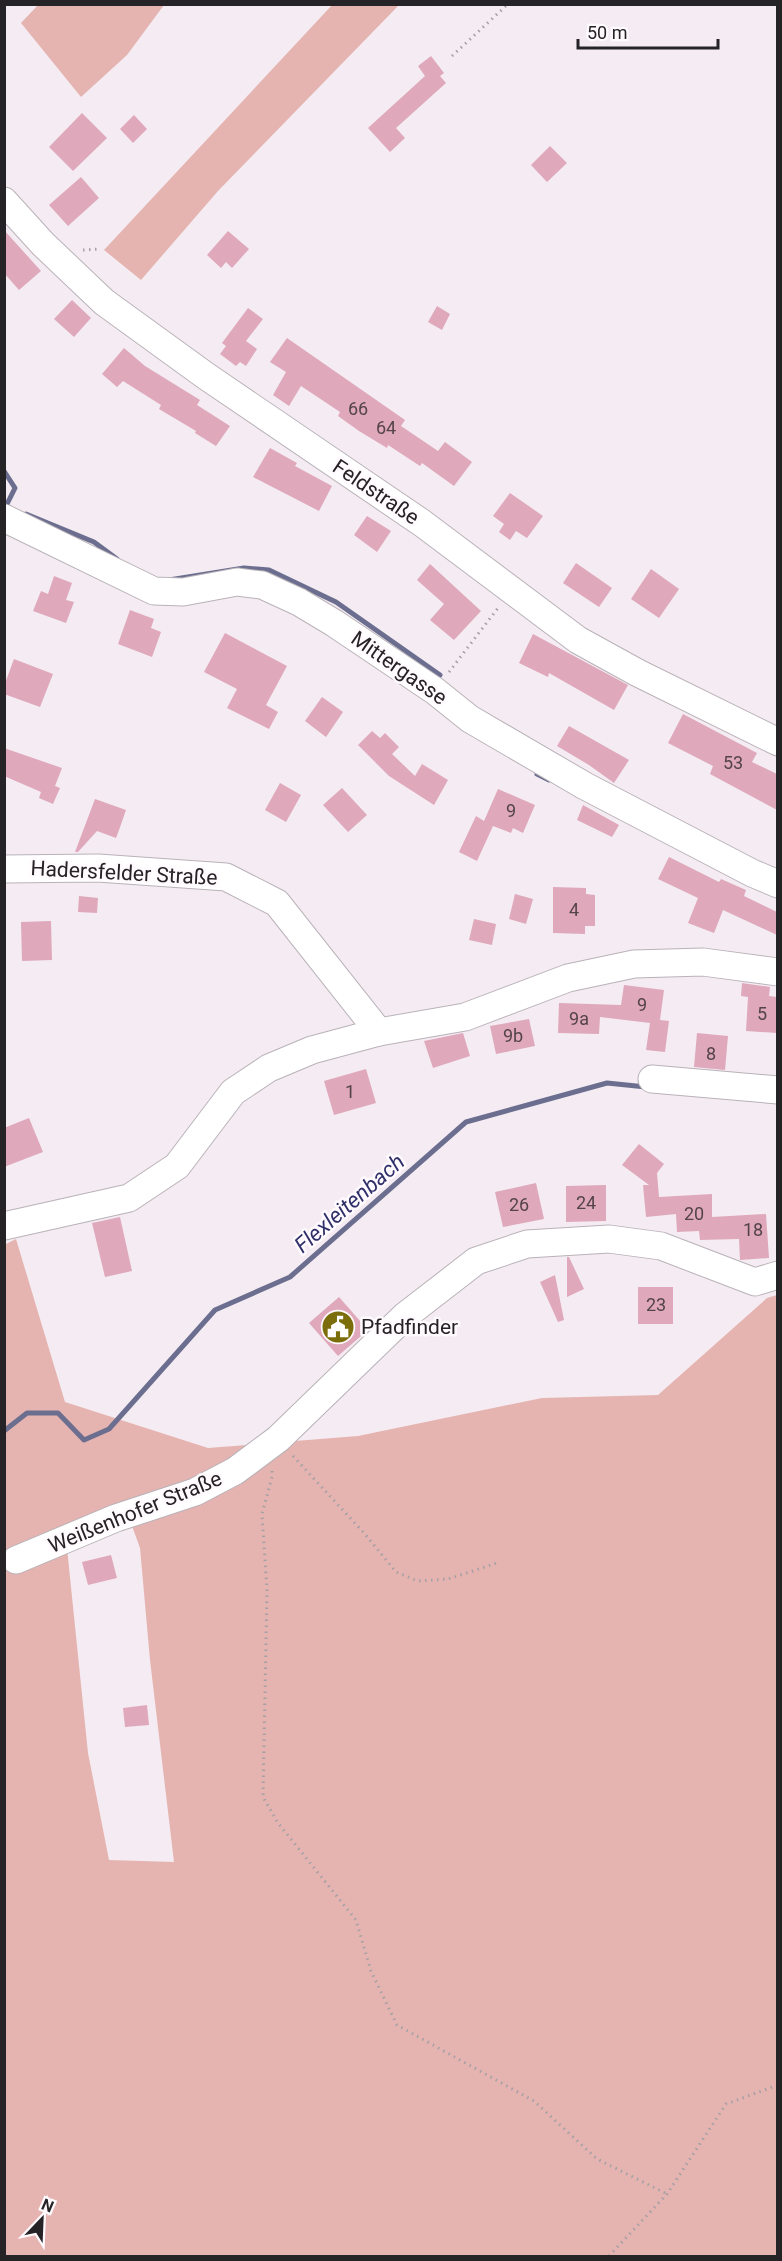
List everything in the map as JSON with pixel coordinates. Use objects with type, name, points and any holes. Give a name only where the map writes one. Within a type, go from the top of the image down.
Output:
[{"type":"street","name":"Feldstraße","points":[[4,201],[43,244],[104,302],[206,376],[422,523],[588,645],[638,673],[777,742]]},
{"type":"street","name":"Mittergasse","points":[[4,518],[154,591],[183,592],[237,582],[261,585],[299,602],[435,691],[470,719],[585,786],[777,884]]},
{"type":"street","name":"Hadersfelder Straße","points":[[7,866],[98,868],[226,877],[276,903],[379,1032]]},
{"type":"street","points":[[4,1226],[129,1198],[177,1166],[233,1092],[269,1068],[312,1050],[379,1032],[465,1017],[568,978],[634,964],[703,962],[777,972]]},
{"type":"street","points":[[651,1079],[777,1089]]},
{"type":"street","name":"Weißenhofer Straße","points":[[16,1560],[116,1518],[195,1492],[235,1470],[274,1442],[405,1316],[476,1261],[527,1244],[609,1239],[662,1246],[755,1282],[777,1275]]},
{"type":"path","points":[[452,56],[507,4]]},
{"type":"path","points":[[435,691],[512,590]]},
{"type":"path","points":[[274,1442],[272,1477],[262,1514],[267,1590],[263,1797],[278,1823],[356,1920],[371,1971],[398,2025],[534,2101],[597,2159],[668,2194]]},
{"type":"path","points":[[274,1442],[364,1533],[396,1572],[418,1581],[448,1579],[496,1563]]},
{"type":"path","points":[[609,2256],[668,2194],[726,2104],[777,2085]]},
{"type":"shaded area","points":[[333,4],[399,5],[218,191],[141,280],[104,250]]},
{"type":"shaded area","points":[[38,5],[164,5],[127,55],[81,97],[21,23]]},
{"type":"shaded area","points":[[16,1239],[65,1402],[208,1448],[358,1436],[542,1398],[658,1395],[767,1298],[777,1295],[777,2256],[5,2256],[4,1245]],"holes":[[[132,1526],[140,1548],[150,1660],[174,1862],[109,1860],[88,1753],[67,1548]]]},
{"type":"building","points":[[431,56],[444,73],[440,76],[446,83],[396,128],[405,138],[390,152],[368,128],[425,76],[418,66]]},
{"type":"building","points":[[82,113],[107,138],[73,171],[49,147]]},
{"type":"building","points":[[134,115],[147,129],[133,143],[120,129]]},
{"type":"building","points":[[550,146],[567,163],[547,182],[531,165]]},
{"type":"building","points":[[81,177],[99,198],[68,226],[49,205]]},
{"type":"building","points":[[4,230],[41,271],[19,290],[4,273]]},
{"type":"building","points":[[228,231],[249,249],[232,268],[226,262],[221,268],[207,255]]},
{"type":"building","points":[[72,300],[91,318],[74,337],[54,319]]},
{"type":"building","points":[[437,306],[450,314],[442,330],[428,322]]},
{"type":"building","points":[[248,308],[263,319],[246,341],[257,349],[246,366],[240,362],[236,366],[220,354],[226,346],[222,343]]},
{"type":"building","points":[[287,338],[405,420],[401,426],[438,451],[445,442],[472,462],[454,486],[422,463],[420,466],[388,445],[387,448],[359,431],[338,416],[340,412],[301,386],[289,406],[273,395],[286,372],[270,362]]},
{"type":"building","points":[[124,348],[145,366],[200,400],[197,405],[230,426],[216,446],[159,409],[161,405],[123,381],[117,387],[102,374]]},
{"type":"building","points":[[270,448],[297,463],[295,466],[332,486],[319,511],[253,477]]},
{"type":"building","points":[[510,493],[543,516],[527,538],[516,531],[510,540],[499,532],[504,524],[493,516]]},
{"type":"building","points":[[367,516],[391,531],[377,552],[354,535]]},
{"type":"building","points":[[576,563],[612,588],[599,607],[563,583]]},
{"type":"building","points":[[430,564],[481,611],[454,640],[430,620],[444,604],[417,580]]},
{"type":"building","points":[[651,569],[679,589],[659,618],[631,599]]},
{"type":"building","points":[[54,576],[72,583],[66,600],[74,602],[66,623],[33,611],[41,591],[48,594]]},
{"type":"building","points":[[130,610],[154,619],[151,628],[161,632],[152,657],[118,644]]},
{"type":"building","points":[[225,633],[287,666],[266,705],[278,712],[269,729],[227,708],[237,689],[204,672]]},
{"type":"building","points":[[533,634],[628,685],[614,710],[549,673],[548,677],[519,663]]},
{"type":"building","points":[[14,659],[53,674],[40,707],[4,694],[4,686]]},
{"type":"building","points":[[322,697],[343,712],[326,737],[305,721]]},
{"type":"building","points":[[683,714],[757,753],[752,762],[777,774],[777,810],[710,774],[713,766],[668,743]]},
{"type":"building","points":[[569,726],[629,760],[614,783],[557,746]]},
{"type":"building","points":[[372,731],[380,738],[385,733],[399,747],[392,754],[415,776],[422,764],[448,780],[434,805],[389,776],[358,745]]},
{"type":"building","points":[[4,748],[62,768],[55,786],[60,788],[53,804],[39,798],[41,792],[4,776]]},
{"type":"building","points":[[280,783],[301,795],[286,822],[265,810]]},
{"type":"building","points":[[342,788],[367,815],[348,832],[323,805]]},
{"type":"building","points":[[498,789],[535,805],[523,833],[513,828],[511,833],[493,826],[477,861],[459,852],[476,816],[484,821]]},
{"type":"building","points":[[95,799],[126,810],[116,838],[97,831],[78,852],[75,852]]},
{"type":"building","points":[[583,805],[619,825],[612,837],[577,820]]},
{"type":"building","points":[[669,857],[719,882],[721,879],[746,890],[744,896],[777,912],[777,935],[723,910],[714,933],[688,923],[698,898],[658,879]]},
{"type":"building","points":[[553,887],[586,888],[586,894],[595,895],[595,926],[585,926],[585,934],[553,933]]},
{"type":"building","points":[[515,894],[533,899],[526,924],[509,919]]},
{"type":"building","points":[[79,896],[98,898],[97,913],[78,912]]},
{"type":"building","points":[[474,919],[496,924],[492,945],[469,940]]},
{"type":"building","points":[[51,921],[52,960],[22,961],[21,922]]},
{"type":"building","points":[[742,983],[770,987],[769,996],[777,997],[777,1033],[746,1031],[748,997],[741,996]]},
{"type":"building","points":[[624,985],[664,990],[660,1020],[669,1021],[665,1052],[646,1050],[650,1023],[600,1017],[599,1034],[558,1033],[559,1003],[621,1005]]},
{"type":"building","points":[[529,1019],[535,1046],[496,1054],[490,1026]]},
{"type":"building","points":[[463,1033],[470,1056],[433,1068],[424,1041]]},
{"type":"building","points":[[697,1033],[728,1036],[725,1070],[694,1067]]},
{"type":"building","points":[[366,1069],[376,1103],[334,1115],[324,1081]]},
{"type":"building","points":[[29,1118],[43,1152],[4,1167],[4,1128]]},
{"type":"building","points":[[639,1144],[664,1164],[657,1173],[659,1197],[712,1194],[712,1217],[766,1214],[769,1258],[740,1260],[739,1239],[700,1240],[699,1231],[677,1232],[676,1214],[646,1217],[643,1185],[649,1185],[622,1165]]},
{"type":"building","points":[[536,1183],[544,1219],[503,1227],[495,1192]]},
{"type":"building","points":[[606,1185],[606,1221],[566,1222],[566,1186]]},
{"type":"building","points":[[120,1217],[132,1271],[105,1277],[92,1223]]},
{"type":"building","points":[[567,1257],[584,1289],[567,1297]]},
{"type":"building","points":[[555,1275],[564,1320],[558,1322],[540,1282]]},
{"type":"building","points":[[638,1287],[673,1287],[673,1324],[638,1324]]},
{"type":"building","name":"Pfadfinder","points":[[339,1297],[368,1330],[338,1356],[309,1323]]},
{"type":"building","points":[[111,1555],[117,1578],[88,1585],[82,1562]]},
{"type":"building","points":[[147,1705],[149,1725],[125,1727],[123,1708]]},
{"type":"waterway","points":[[4,471],[15,488],[6,506],[9,507]]},
{"type":"waterway","points":[[26,514],[94,542],[117,559]]},
{"type":"waterway","points":[[169,580],[244,568],[269,570],[336,602],[440,675]]},
{"type":"waterway","points":[[537,774],[549,780]]},
{"type":"waterway","name":"Flexleitenbach","points":[[4,1431],[27,1413],[58,1413],[84,1440],[109,1429],[215,1310],[290,1277],[466,1122],[607,1083],[646,1087]]},
{"type":"place","name":"Pfadfinder","points":[[338,1327]]}]
